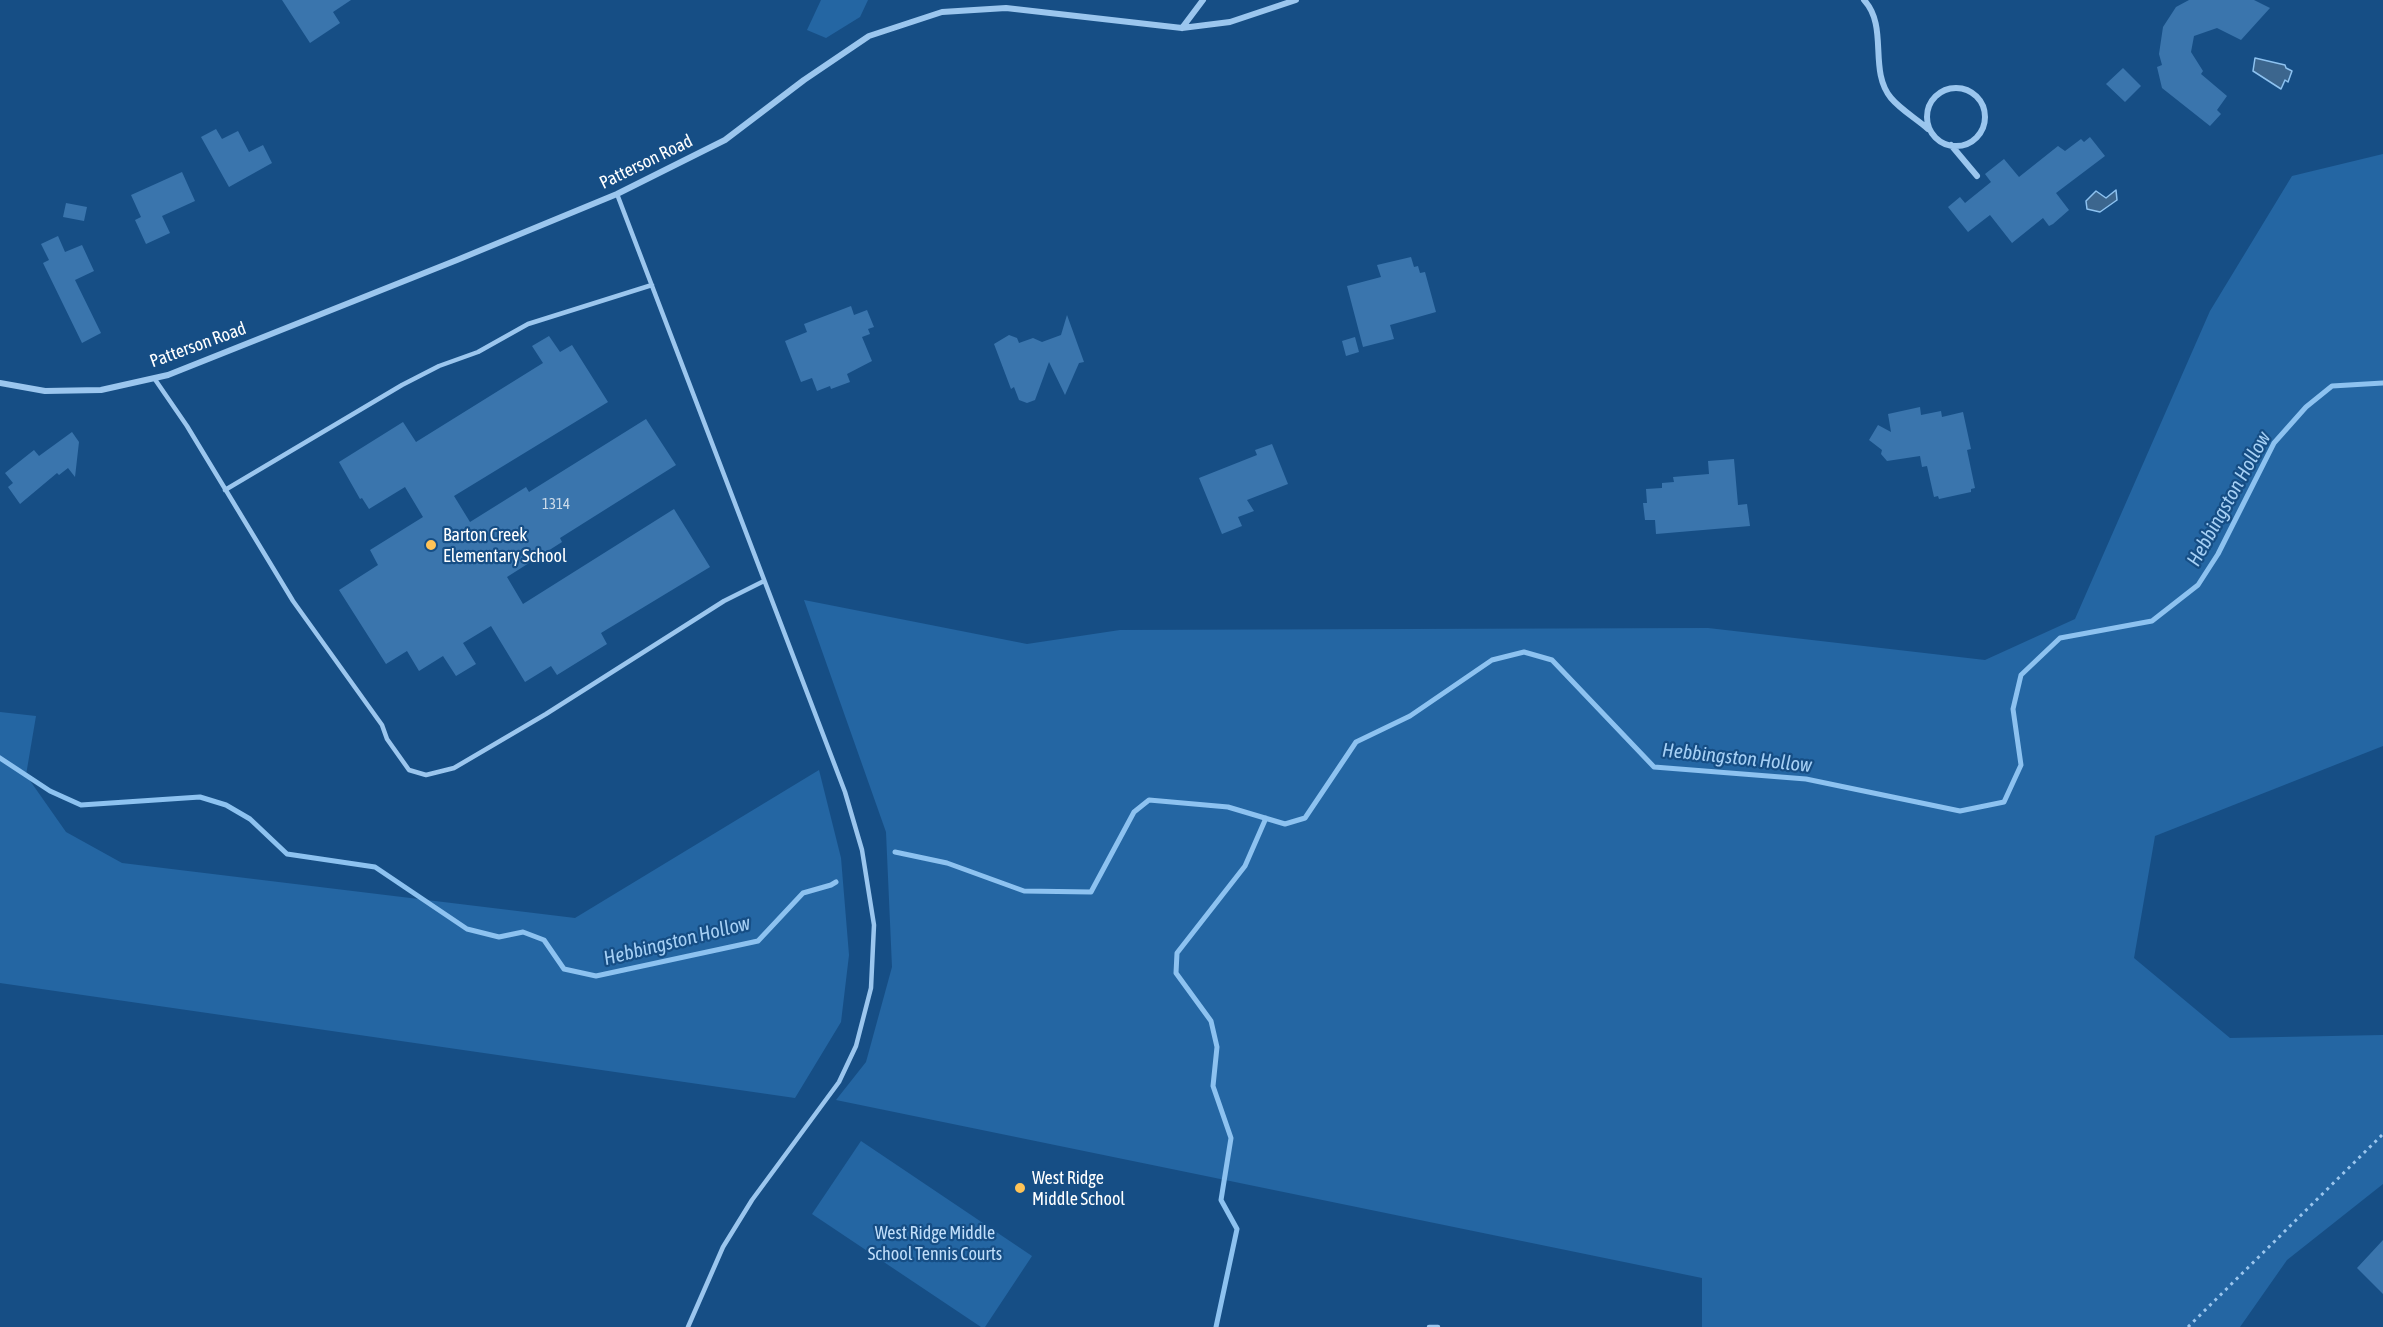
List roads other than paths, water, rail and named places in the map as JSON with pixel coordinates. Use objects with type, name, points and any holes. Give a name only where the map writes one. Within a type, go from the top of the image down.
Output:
[{"type":"street","points":[[1182,28],[1203,0]]},
{"type":"street","name":"Patterson Road","points":[[0,383],[45,391],[101,390],[168,375],[436,269],[617,194],[725,140],[804,80],[869,36],[942,12],[1006,8],[1182,28],[1230,22],[1296,0]]},
{"type":"street","points":[[1864,0],[1872,9],[1878,32],[1880,74],[1891,98],[1942,143],[1951,146],[1977,176]]},
{"type":"street","points":[[1929,130],[1927,110],[1938,93],[1956,87],[1975,94],[1984,111],[1982,129],[1969,142],[1951,146]]},
{"type":"lane","points":[[617,194],[844,792],[862,850],[874,925],[871,988],[856,1046],[839,1082],[752,1200],[723,1247],[688,1327]]},
{"type":"lane","points":[[225,490],[402,385],[439,366],[478,352],[528,324],[652,285]]},
{"type":"lane","points":[[154,378],[187,426],[292,601],[382,725],[387,739],[409,770],[426,775],[454,768],[546,714],[724,601],[764,581]]},
{"type":"lane","points":[[1429,1327],[1438,1327]]},
{"type":"waterway","name":"Hebbingston Hollow","points":[[895,852],[947,863],[1024,891],[1091,892],[1134,812],[1149,800],[1228,807],[1285,824],[1305,818],[1356,742],[1410,716],[1492,660],[1524,652],[1552,660],[1654,767],[1806,779],[1960,811],[2004,802],[2021,765],[2013,709],[2021,675],[2060,638],[2152,621],[2198,585],[2218,554],[2274,443],[2306,407],[2332,386],[2383,383]]},
{"type":"waterway","name":"Hebbingston Hollow","points":[[0,758],[50,791],[81,805],[200,797],[226,805],[250,819],[287,854],[375,867],[467,929],[499,937],[523,932],[544,940],[564,969],[596,976],[758,941],[803,893],[836,882]]},
{"type":"waterway","points":[[1216,1327],[1237,1229],[1221,1200],[1231,1138],[1213,1086],[1217,1047],[1211,1021],[1176,973],[1177,953],[1245,866],[1266,818]]},
{"type":"place","name":"Barton Creek Elementary School","points":[[431,545]]},
{"type":"place","name":"West Ridge Middle School","points":[[1020,1188]]},
{"type":"park label","name":"West Ridge Middle School Tennis Courts","points":[[935,1243]]}]
